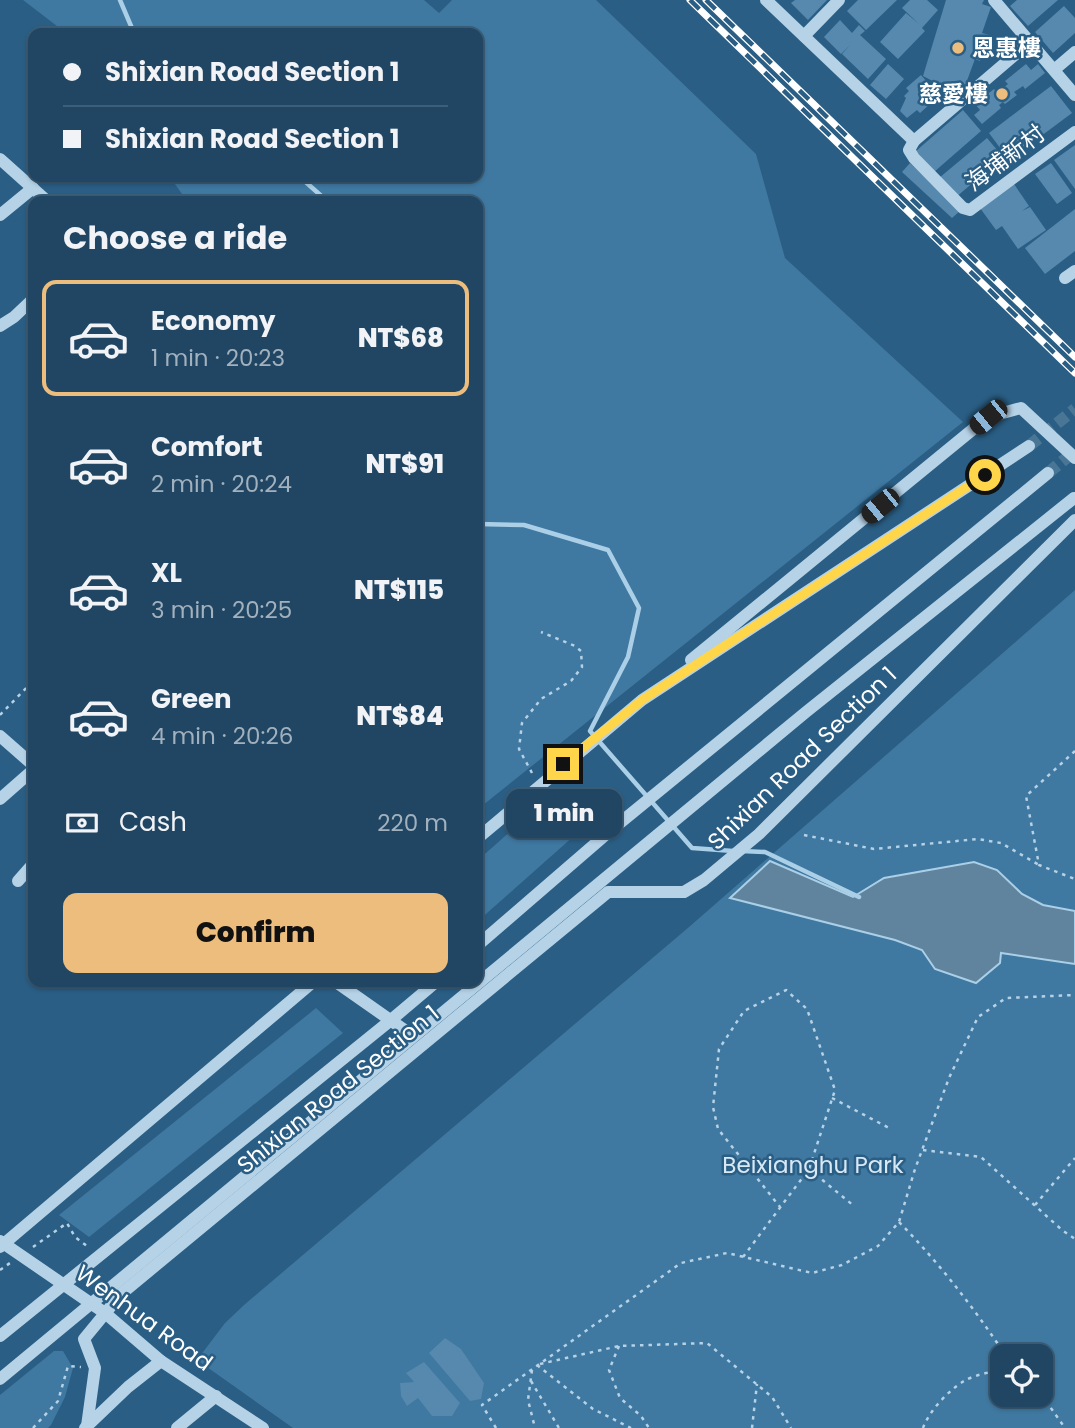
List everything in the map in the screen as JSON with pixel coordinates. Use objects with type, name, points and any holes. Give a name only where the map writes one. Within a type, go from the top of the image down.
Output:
[{"type":"street","points":[[766,0],[914,141],[1031,41]]},
{"type":"street","points":[[804,36],[839,0]]},
{"type":"street","points":[[995,0],[1075,95]]},
{"type":"street","points":[[1054,70],[1075,52]]},
{"type":"street","name":"海埔新村","points":[[914,141],[909,150],[914,158],[963,208],[970,210],[1075,132]]},
{"type":"street","points":[[0,159],[42,196]]},
{"type":"street","points":[[0,215],[33,188]]},
{"type":"street","points":[[0,326],[28,304]]},
{"type":"street","points":[[483,834],[563,764],[988,417],[1021,408],[1075,458]]},
{"type":"street","points":[[642,700],[1028,446]]},
{"type":"street","points":[[483,941],[610,831],[1048,473]]},
{"type":"street","name":"Shixian Road Section 1","points":[[483,978],[715,787],[1074,498]]},
{"type":"street","name":"Shixian Road Section 1","points":[[86,1427],[96,1368],[85,1339],[121,1294],[608,892],[684,892],[704,880],[759,834],[1075,520]]},
{"type":"street","points":[[0,736],[28,763]]},
{"type":"street","points":[[0,799],[28,773]]},
{"type":"street","points":[[18,881],[28,870]]},
{"type":"street","points":[[1,1243],[307,987]]},
{"type":"street","points":[[343,987],[412,1036]]},
{"type":"street","name":"Shixian Road Section 1","points":[[0,1336],[430,987]]},
{"type":"street","name":"Shixian Road Section 1","points":[[0,1379],[472,987]]},
{"type":"street","name":"Wenhua Road","points":[[1,1243],[105,1313],[161,1361],[263,1428]]},
{"type":"street","name":"Shixian Road Section 1","points":[[86,1427],[128,1387],[161,1361]]},
{"type":"street","points":[[177,1428],[216,1396]]},
{"type":"path","points":[[539,785],[519,749],[522,723],[541,699],[571,681],[582,667],[581,652],[575,646],[541,632]]},
{"type":"path","points":[[0,715],[28,686]]},
{"type":"path","points":[[1039,864],[1026,796],[1075,751]]},
{"type":"path","points":[[804,835],[874,849],[978,839],[1001,843],[1039,864],[1075,879]]},
{"type":"path","points":[[743,1257],[809,1169],[835,1090],[807,1009],[786,990],[744,1011],[719,1049],[713,1107],[718,1129],[780,1207]]},
{"type":"path","points":[[496,1428],[482,1405],[681,1263],[727,1253],[812,1273],[842,1265],[878,1246],[899,1222],[949,1078],[978,1017],[1006,998],[1075,995]]},
{"type":"path","points":[[832,1098],[889,1128]]},
{"type":"path","points":[[923,1150],[981,1157],[1075,1239]]},
{"type":"path","points":[[1035,1205],[1075,1158]]},
{"type":"path","points":[[809,1169],[854,1206]]},
{"type":"path","points":[[899,1222],[964,1295],[998,1344]]},
{"type":"path","points":[[67,1223],[80,1242],[97,1249]]},
{"type":"path","points":[[537,1365],[619,1346],[707,1343],[772,1397],[791,1428]]},
{"type":"path","points":[[619,1346],[609,1370],[620,1398],[641,1416],[649,1428]]},
{"type":"path","points":[[537,1365],[593,1409],[631,1428]]},
{"type":"path","points":[[33,1428],[58,1401],[68,1366]]},
{"type":"path","points":[[533,1368],[528,1400],[535,1428]]},
{"type":"path","points":[[923,1428],[943,1400],[965,1380],[990,1373]]},
{"type":"path","points":[[531,1381],[559,1428]]},
{"type":"path","points":[[752,1428],[757,1384]]},
{"type":"path","points":[[1050,1407],[1065,1428]]},
{"type":"green space","points":[[23,0],[424,0],[439,13],[452,0],[596,0],[756,154],[785,258],[963,422],[483,805],[483,196],[183,196],[174,182],[483,182],[483,28],[59,28]]},
{"type":"green space","name":"Beixianghu Park","points":[[1075,590],[1075,1428],[293,1428],[197,1360],[225,1323],[689,927]]},
{"type":"green space","points":[[556,791],[592,820],[483,917],[483,856]]},
{"type":"green space","points":[[316,1008],[343,1033],[89,1237],[59,1215]]},
{"type":"green space","points":[[54,1351],[63,1351],[73,1368],[65,1397],[51,1425],[48,1428],[0,1428],[0,1395]]},
{"type":"shaded area","points":[[770,861],[853,897],[884,878],[974,862],[997,870],[1022,894],[1043,905],[1075,911],[1075,964],[1001,953],[1000,963],[976,983],[935,969],[922,950],[895,940],[730,898]]},
{"type":"building","points":[[795,0],[827,0],[808,20],[791,3]]},
{"type":"building","points":[[858,0],[897,0],[866,30],[847,11]]},
{"type":"building","points":[[910,0],[927,0],[938,10],[922,28],[925,31],[898,59],[880,42],[906,13],[919,24],[902,8]]},
{"type":"building","name":"恩惠樓","points":[[946,0],[984,0],[982,4],[991,7],[982,33],[990,35],[980,61],[975,59],[965,86],[948,83],[946,88],[923,76]]},
{"type":"building","points":[[1017,0],[1058,0],[1028,26],[1010,6]]},
{"type":"building","points":[[1064,6],[1075,18],[1075,33],[1053,53],[1035,32]]},
{"type":"building","points":[[840,20],[852,33],[859,25],[865,31],[860,35],[886,59],[868,79],[842,54],[850,45],[841,54],[824,37]]},
{"type":"building","points":[[888,64],[904,79],[886,99],[870,85]]},
{"type":"building","name":"慈愛樓","points":[[1026,64],[1031,70],[1038,64],[1045,73],[1025,89],[1023,86],[1014,92],[1017,95],[999,105],[1001,108],[982,124],[974,115],[980,110],[975,104],[994,89],[997,93],[1008,84],[1005,81]]},
{"type":"building","points":[[921,75],[939,96],[920,113],[917,110],[907,118],[900,111],[906,98],[904,96],[909,91],[906,88]]},
{"type":"building","points":[[1051,86],[1072,113],[1009,160],[989,133]]},
{"type":"building","points":[[963,110],[981,131],[934,172],[916,151]]},
{"type":"building","points":[[987,138],[1003,157],[955,198],[939,178]]},
{"type":"building","points":[[1075,145],[1075,189],[1054,160]]},
{"type":"building","points":[[910,163],[961,210],[952,218],[902,172]]},
{"type":"building","points":[[1051,163],[1072,193],[1057,204],[1035,174]]},
{"type":"building","points":[[1014,184],[1029,206],[1022,211],[1030,207],[1046,230],[1018,249],[1002,226],[996,230],[980,208]]},
{"type":"building","points":[[1075,209],[1075,251],[1045,274],[1025,248]]},
{"type":"building","points":[[445,1338],[461,1349],[484,1383],[481,1399],[470,1401],[429,1353]]},
{"type":"building","points":[[424,1362],[460,1403],[452,1416],[432,1416],[418,1398],[407,1406],[401,1396],[400,1383],[414,1382],[406,1373]]},
{"type":"waterway","points":[[120,0],[132,28]]},
{"type":"waterway","points":[[306,182],[321,196]]},
{"type":"waterway","points":[[483,524],[524,525],[608,550],[639,608],[628,657],[590,731],[692,848],[733,851]]},
{"type":"waterway","points":[[741,851],[765,852],[859,897]]},
{"type":"tunnel","points":[[1029,446],[1075,409]]},
{"type":"tunnel","points":[[1048,473],[1075,451]]},
{"type":"railway","points":[[690,0],[1075,373]]},
{"type":"railway","points":[[706,0],[1075,357]]},
{"type":"place","name":"恩惠樓","points":[[958,48]]},
{"type":"place","name":"慈愛樓","points":[[1002,94]]},
{"type":"route","points":[[563,764],[642,700],[985,475]]}]
